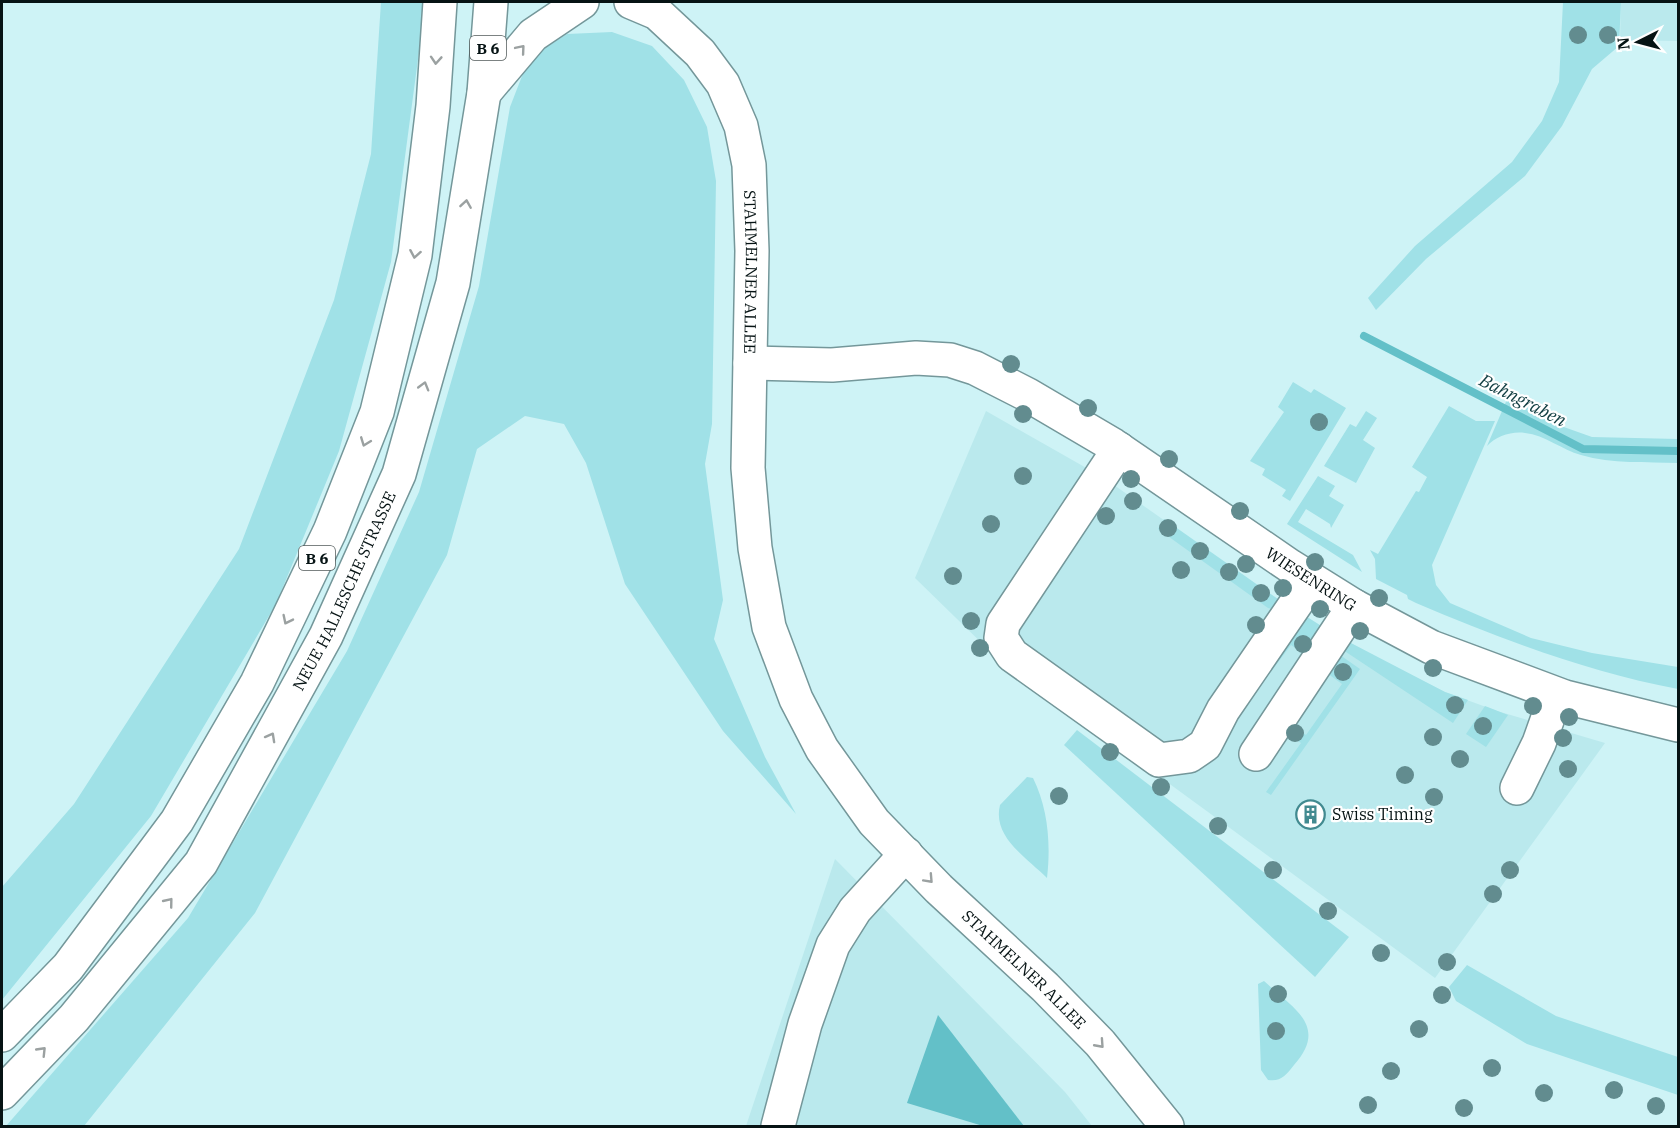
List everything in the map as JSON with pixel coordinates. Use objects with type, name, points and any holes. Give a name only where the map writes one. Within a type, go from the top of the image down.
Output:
[{"type":"street","name":"B 6","points":[[2,1035],[68,967],[177,821],[256,683],[330,531],[377,412],[415,255],[433,106],[440,2]]},
{"type":"street","name":"NEUE HALLESCHE STRASSE","points":[[2,1093],[74,1018],[201,863],[326,636],[399,474],[453,283],[484,93],[491,2]]},
{"type":"street","points":[[484,93],[533,35],[582,2]]},
{"type":"street","name":"STAHMELNER ALLEE","points":[[631,2],[657,13],[700,53],[723,84],[741,126],[749,176],[752,251],[748,468],[755,548],[770,627],[796,699],[822,749],[874,822],[939,889],[1045,987],[1100,1043],[1167,1126]]},
{"type":"street","name":"STAHMELNER ALLEE","points":[[750,363],[832,366],[916,358],[950,360],[975,368]]},
{"type":"street","name":"WIESENRING","points":[[975,368],[1028,395],[1119,449],[1312,580],[1354,606],[1431,647],[1556,694],[1678,725]]},
{"type":"street","points":[[1119,449],[1003,624],[1001,638],[1012,655],[1160,760],[1189,756],[1205,745],[1223,710],[1312,580]]},
{"type":"street","points":[[1256,754],[1354,606]]},
{"type":"street","points":[[1517,788],[1539,743],[1556,694]]},
{"type":"street","points":[[778,1126],[805,1024],[833,945],[855,910],[906,854]]},
{"type":"shaded area","points":[[381,2],[423,2],[422,29],[391,262],[339,451],[276,604],[151,816],[2,1000],[2,887],[74,804],[239,549],[334,300],[371,154]]},
{"type":"shaded area","points":[[1563,2],[1621,2],[1619,46],[1592,69],[1562,126],[1525,176],[1426,259],[1376,310],[1368,298],[1415,246],[1512,162],[1542,121],[1559,82]]},
{"type":"shaded area","points":[[1621,2],[1678,2],[1678,41],[1620,40]]},
{"type":"shaded area","points":[[612,32],[652,46],[684,80],[707,127],[716,181],[712,424],[705,464],[723,600],[714,639],[765,757],[796,814],[723,731],[625,584],[586,463],[564,424],[525,416],[477,449],[447,555],[255,913],[84,1126],[6,1126],[188,918],[347,651],[419,492],[479,286],[510,107],[529,58],[567,34]]},
{"type":"shaded area","points":[[1293,382],[1311,393],[1314,389],[1346,408],[1290,501],[1282,496],[1286,490],[1262,475],[1265,469],[1250,461],[1284,412],[1278,407]]},
{"type":"shaded area","points":[[1508,397],[1561,426],[1592,437],[1678,439],[1678,463],[1630,462],[1593,458],[1574,453],[1540,437],[1525,433],[1504,435],[1487,446]]},
{"type":"shaded area","points":[[1449,406],[1476,421],[1495,421],[1432,565],[1436,585],[1450,603],[1531,638],[1592,653],[1678,667],[1678,689],[1578,664],[1513,642],[1416,603],[1408,599],[1407,595],[1376,579],[1375,559],[1370,550],[1378,554],[1416,491],[1419,492],[1427,477],[1412,467]]},
{"type":"shaded area","points":[[986,411],[1104,478],[1262,589],[1334,634],[1385,662],[1445,692],[1497,711],[1605,743],[1435,978],[996,657],[915,578]]},
{"type":"shaded area","points":[[1366,411],[1377,418],[1363,440],[1375,448],[1356,483],[1324,466],[1350,424],[1356,427]]},
{"type":"shaded area","points":[[1318,476],[1335,486],[1329,496],[1344,505],[1331,528],[1330,524],[1306,509],[1298,522],[1353,555],[1362,572],[1287,524]]},
{"type":"shaded area","points":[[1164,519],[1282,602],[1277,610],[1268,608],[1158,529]]},
{"type":"shaded area","points":[[1304,615],[1326,629],[1307,656],[1291,645],[1270,673],[1264,669]]},
{"type":"shaded area","points":[[1349,642],[1445,692],[1468,700],[1453,723],[1343,650]]},
{"type":"shaded area","points":[[1340,655],[1360,669],[1271,795],[1266,792],[1301,743],[1285,731],[1290,724],[1306,735],[1342,684],[1327,673]]},
{"type":"shaded area","points":[[1485,706],[1508,715],[1486,747],[1466,734]]},
{"type":"shaded area","points":[[1077,730],[1349,937],[1315,977],[1064,745]]},
{"type":"shaded area","points":[[1027,777],[1033,778],[1045,814],[1049,852],[1047,878],[1013,846],[1001,827],[999,817],[1000,805]]},
{"type":"shaded area","points":[[835,859],[1065,1092],[1092,1126],[746,1126]]},
{"type":"shaded area","points":[[1467,965],[1556,1016],[1678,1057],[1678,1095],[1527,1044],[1456,1001],[1449,987]]},
{"type":"shaded area","points":[[1264,981],[1295,1009],[1308,1028],[1308,1039],[1304,1051],[1286,1075],[1273,1080],[1268,1080],[1261,1070],[1258,984]]},
{"type":"shaded area","points":[[938,1015],[1024,1126],[983,1126],[907,1103]]},
{"type":"waterway","name":"Bahngraben","points":[[1364,336],[1583,449],[1678,451]]},
{"type":"place","name":"Swiss Timing","points":[[1311,814]]}]
